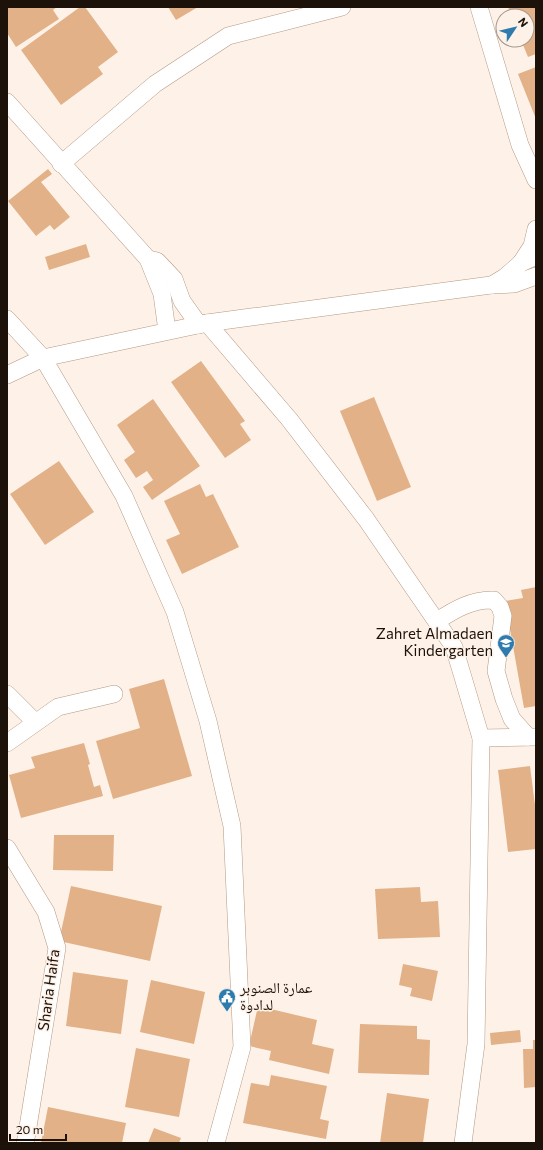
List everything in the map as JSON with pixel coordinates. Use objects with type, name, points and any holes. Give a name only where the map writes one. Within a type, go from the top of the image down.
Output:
[{"type":"street","points":[[61,164],[155,84],[228,36],[342,7]]},
{"type":"street","points":[[479,7],[520,145],[536,180]]},
{"type":"street","points":[[7,102],[61,164],[148,259],[162,294],[167,331]]},
{"type":"street","points":[[491,285],[529,260],[536,230]]},
{"type":"street","points":[[148,259],[158,261],[174,279],[182,301],[289,419],[366,519],[454,647],[481,738],[476,1044],[464,1143]]},
{"type":"street","points":[[7,375],[43,358],[203,324],[491,285],[514,284],[536,276]]},
{"type":"street","points":[[7,319],[43,358],[124,496],[175,612],[208,720],[232,826],[242,1047],[216,1143]]},
{"type":"street","points":[[437,621],[456,609],[482,599],[494,600],[500,607],[503,616],[496,671],[504,699],[512,719],[532,737]]},
{"type":"street","points":[[7,694],[35,722]]},
{"type":"street","points":[[7,743],[58,707],[114,694]]},
{"type":"street","points":[[481,738],[532,737]]},
{"type":"street","name":"Sharia Haifa","points":[[7,848],[46,912],[57,948],[25,1143]]},
{"type":"building","points":[[7,7],[57,7],[53,10],[59,19],[16,47],[7,33]]},
{"type":"building","points":[[80,7],[85,7],[118,52],[98,67],[103,74],[61,105],[21,50]]},
{"type":"building","points":[[168,7],[198,7],[176,20]]},
{"type":"building","points":[[536,7],[536,54],[528,57],[524,48],[535,48],[535,8],[508,8]]},
{"type":"building","points":[[536,67],[536,119],[518,74]]},
{"type":"building","points":[[48,169],[52,174],[41,182],[70,217],[54,230],[50,225],[36,236],[8,201]]},
{"type":"building","points":[[86,244],[90,257],[49,270],[45,257]]},
{"type":"building","points":[[201,361],[245,421],[240,424],[251,440],[225,458],[171,382]]},
{"type":"building","points":[[374,397],[411,487],[377,501],[340,411]]},
{"type":"building","points":[[153,399],[200,466],[152,500],[143,487],[153,480],[147,471],[136,478],[124,460],[135,452],[117,425]]},
{"type":"building","points":[[59,461],[94,512],[45,545],[10,494]]},
{"type":"building","points":[[200,484],[206,497],[213,494],[239,547],[182,574],[166,540],[180,534],[164,501]]},
{"type":"building","points":[[536,587],[536,706],[524,708],[505,601],[523,598],[521,590]]},
{"type":"building","points":[[164,679],[192,776],[113,799],[96,741],[140,728],[129,689]]},
{"type":"building","points":[[84,743],[94,787],[100,785],[103,796],[21,818],[9,775],[35,768],[31,757]]},
{"type":"building","points":[[530,766],[536,813],[536,849],[508,852],[498,770]]},
{"type":"building","points":[[54,835],[114,835],[113,871],[53,870]]},
{"type":"building","points":[[71,886],[162,906],[150,961],[59,941]]},
{"type":"building","points":[[420,887],[421,902],[438,901],[440,937],[378,939],[375,889]]},
{"type":"building","points":[[403,964],[438,971],[432,1001],[410,996],[412,988],[399,985]]},
{"type":"building","points":[[73,972],[128,980],[121,1034],[66,1026]]},
{"type":"building","points":[[151,980],[205,992],[194,1044],[140,1032]]},
{"type":"building","points":[[258,1006],[317,1020],[312,1044],[334,1049],[329,1074],[269,1060],[271,1051],[249,1046]]},
{"type":"building","points":[[360,1024],[417,1026],[417,1039],[430,1040],[429,1075],[358,1073]]},
{"type":"building","points":[[520,1030],[521,1042],[491,1045],[490,1033]]},
{"type":"building","points":[[533,1040],[536,1040],[536,1087],[524,1088],[523,1049],[533,1049]]},
{"type":"building","points":[[136,1048],[190,1059],[179,1117],[125,1107]]},
{"type":"building","points":[[271,1075],[327,1086],[320,1119],[329,1121],[326,1139],[243,1123],[251,1083],[269,1086]]},
{"type":"building","points":[[387,1093],[429,1099],[423,1143],[380,1143]]},
{"type":"building","points":[[48,1107],[126,1123],[122,1143],[41,1143]]},
{"type":"building","points":[[154,1128],[181,1138],[179,1143],[148,1143]]},
{"type":"place","name":"Zahret Almadaen Kindergarten","points":[[506,658]]},
{"type":"place","name":"عمارة الصنوبر لدادوة","points":[[227,1012]]}]
